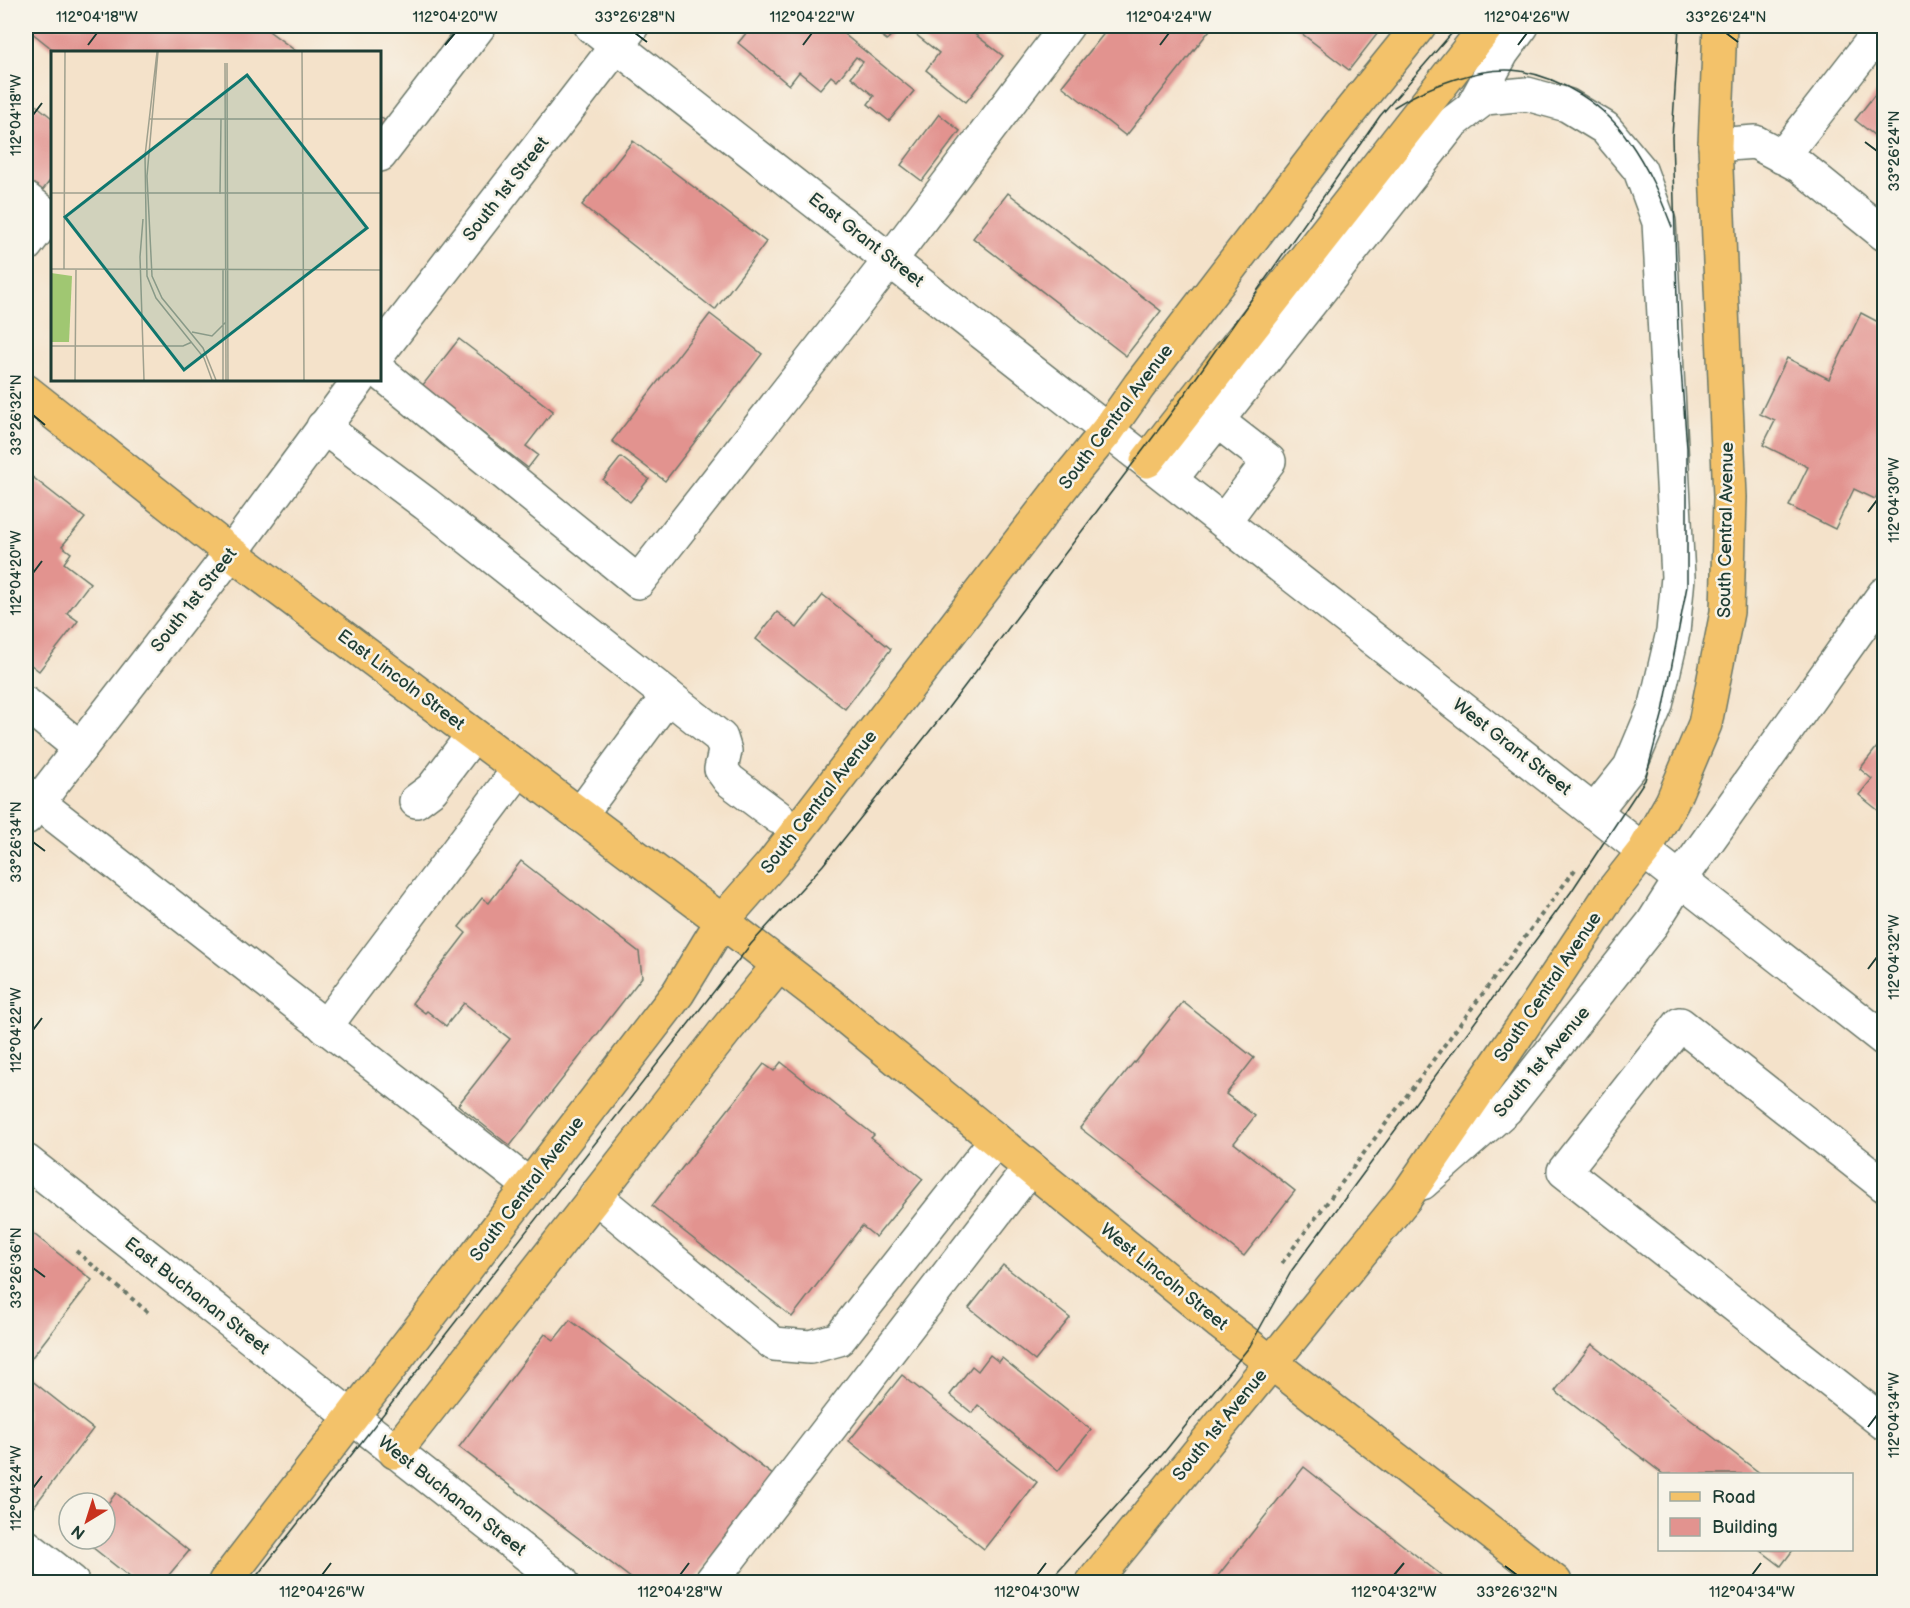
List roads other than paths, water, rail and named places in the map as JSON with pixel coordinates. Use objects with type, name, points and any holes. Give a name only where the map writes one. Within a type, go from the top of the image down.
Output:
[{"type":"main road","points":[[1153,465],[1487,26]]},
{"type":"main road","name":"South Central Avenue","points":[[1406,1197],[1611,893],[1644,851],[1672,802],[1705,724],[1727,612],[1730,497],[1715,145],[1720,26]]},
{"type":"main road","name":"South Central Avenue","points":[[225,1582],[361,1424],[530,1186],[678,993],[722,921],[772,864],[1108,430],[1139,386],[1415,27]]},
{"type":"main road","name":"East Lincoln Street","points":[[26,391],[231,553],[778,965]]},
{"type":"main road","points":[[395,1452],[778,965]]},
{"type":"main road","name":"West Lincoln Street","points":[[778,965],[1270,1362],[1555,1582]]},
{"type":"main road","name":"South 1st Avenue","points":[[1093,1582],[1406,1197]]},
{"type":"street","points":[[381,153],[479,26]]},
{"type":"street","name":"East Grant Street","points":[[591,26],[625,35],[891,259],[1153,465]]},
{"type":"street","points":[[381,373],[638,582],[891,259],[1067,26]]},
{"type":"street","points":[[1473,106],[1502,53],[1522,26]]},
{"type":"street","points":[[1782,157],[1884,26]]},
{"type":"street","name":"South 1st Street","points":[[381,351],[625,35]]},
{"type":"street","points":[[1153,465],[1216,420],[1452,123],[1473,106],[1485,98],[1527,94],[1568,105],[1605,128],[1640,170],[1659,222],[1678,577],[1673,632],[1656,705],[1630,767],[1594,812]]},
{"type":"street","points":[[1715,145],[1755,142],[1800,166],[1884,234]]},
{"type":"street","points":[[26,245],[42,212]]},
{"type":"street","name":"South 1st Street","points":[[30,804],[80,748],[231,553],[358,381]]},
{"type":"street","points":[[1216,420],[1269,461],[1224,521]]},
{"type":"street","points":[[323,427],[426,504],[721,738],[725,751],[721,769],[729,780],[778,817]]},
{"type":"street","name":"West Grant Street","points":[[1153,465],[1884,1039]]},
{"type":"street","name":"South 1st Avenue","points":[[1406,1197],[1506,1109],[1646,932],[1680,880],[1884,594]]},
{"type":"street","points":[[580,815],[668,696]]},
{"type":"street","points":[[26,704],[80,748]]},
{"type":"street","points":[[416,801],[432,789],[473,735]]},
{"type":"street","points":[[326,1027],[519,769]]},
{"type":"street","points":[[30,804],[131,860],[275,973],[326,1027],[530,1186]]},
{"type":"street","points":[[1884,1185],[1680,1024],[1564,1171],[1884,1423]]},
{"type":"street","points":[[595,1196],[774,1344],[810,1347],[839,1339],[996,1140]]},
{"type":"street","name":"East Buchanan Street","points":[[26,1161],[361,1424]]},
{"type":"street","points":[[711,1582],[1030,1168]]},
{"type":"street","name":"West Buchanan Street","points":[[361,1424],[562,1582]]},
{"type":"street","points":[[26,1546],[72,1582]]},
{"type":"tram line","points":[[252,1582],[751,944],[823,865],[945,712],[1172,412],[1380,116],[1458,26]]},
{"type":"tram line","points":[[1048,1582],[1162,1455],[1250,1346],[1292,1270],[1571,892],[1645,780],[1663,712],[1687,586],[1687,448],[1678,330],[1672,137],[1679,26]]},
{"type":"tram line","points":[[1394,107],[1437,85],[1489,71],[1520,71],[1551,80],[1581,95],[1608,116],[1619,128],[1648,172],[1672,227]]}]
